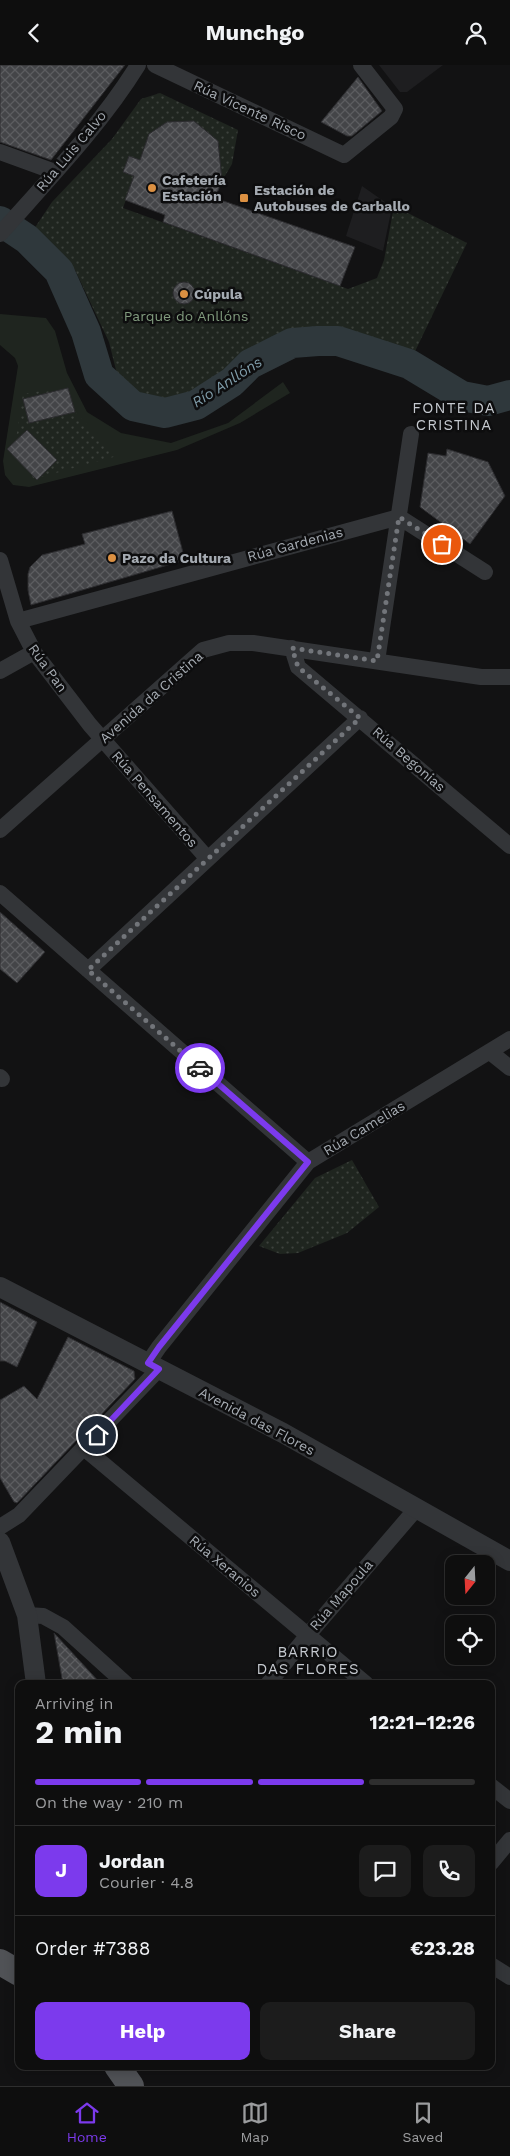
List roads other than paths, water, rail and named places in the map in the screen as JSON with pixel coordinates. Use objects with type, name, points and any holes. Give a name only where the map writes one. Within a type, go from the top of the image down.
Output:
[{"type":"main road","points":[[0,1962],[15,1971]]},
{"type":"main road","points":[[120,2070],[131,2086]]},
{"type":"main road","points":[[127,2070],[131,2086]]},
{"type":"street","name":"Rúa Luis Calvo","points":[[0,235],[55,172],[127,83],[138,65]]},
{"type":"street","name":"Rúa Vicente Risco","points":[[155,65],[344,155],[391,117],[395,109],[361,65]]},
{"type":"street","points":[[0,152],[55,172]]},
{"type":"street","points":[[377,661],[411,434]]},
{"type":"street","points":[[399,517],[485,572]]},
{"type":"street","name":"Rúa Gardenias","points":[[18,621],[399,517]]},
{"type":"street","name":"Rúa Pan","points":[[0,560],[18,621],[34,652],[103,739]]},
{"type":"street","name":"Avenida da Cristina","points":[[0,830],[203,650],[237,643],[254,643],[481,677],[510,677]]},
{"type":"street","name":"Rúa Begonias","points":[[292,648],[298,667],[510,846]]},
{"type":"street","points":[[0,671],[34,652]]},
{"type":"street","points":[[88,970],[360,718]]},
{"type":"street","name":"Rúa Pensamentos","points":[[103,739],[207,858]]},
{"type":"street","points":[[0,893],[308,1162]]},
{"type":"street","name":"Rúa Camelias","points":[[0,1527],[19,1515],[84,1448],[154,1366],[159,1347],[308,1162],[510,1039]]},
{"type":"street","points":[[490,1052],[510,1068]]},
{"type":"street","name":"Avenida das Flores","points":[[0,1287],[283,1433],[510,1561]]},
{"type":"street","name":"Rúa Xeranios","points":[[84,1448],[361,1680]]},
{"type":"street","name":"Rúa Mapoula","points":[[271,1680],[307,1635],[416,1509]]},
{"type":"street","points":[[0,1542],[27,1615],[35,1680]]},
{"type":"street","points":[[27,1615],[43,1617],[63,1627],[122,1680]]},
{"type":"street","points":[[495,1788],[510,1801]]},
{"type":"street","points":[[495,1858],[510,1840]]},
{"type":"street","points":[[495,1968],[510,1977]]},
{"type":"waterway","name":"Río Anllóns","points":[[0,221],[27,239],[59,271],[86,332],[99,375],[133,406],[165,413],[196,405],[232,382],[250,364],[292,343],[318,341],[338,341],[409,364],[462,396],[488,401],[510,395]]},
{"type":"place","name":"Cafetería Estación","points":[[152,188]]},
{"type":"place","name":"Estación de Autobuses de Carballo","points":[[244,198]]},
{"type":"place","name":"Cúpula","points":[[184,294]]},
{"type":"place","name":"Pazo da Cultura","points":[[112,558]]},
{"type":"district","name":"FONTE DA CRISTINA","points":[[454,416]]},
{"type":"district","name":"BARRIO DAS FLORES","points":[[308,1660]]},
{"type":"park label","name":"Parque do Anllóns","points":[[186,316]]}]
